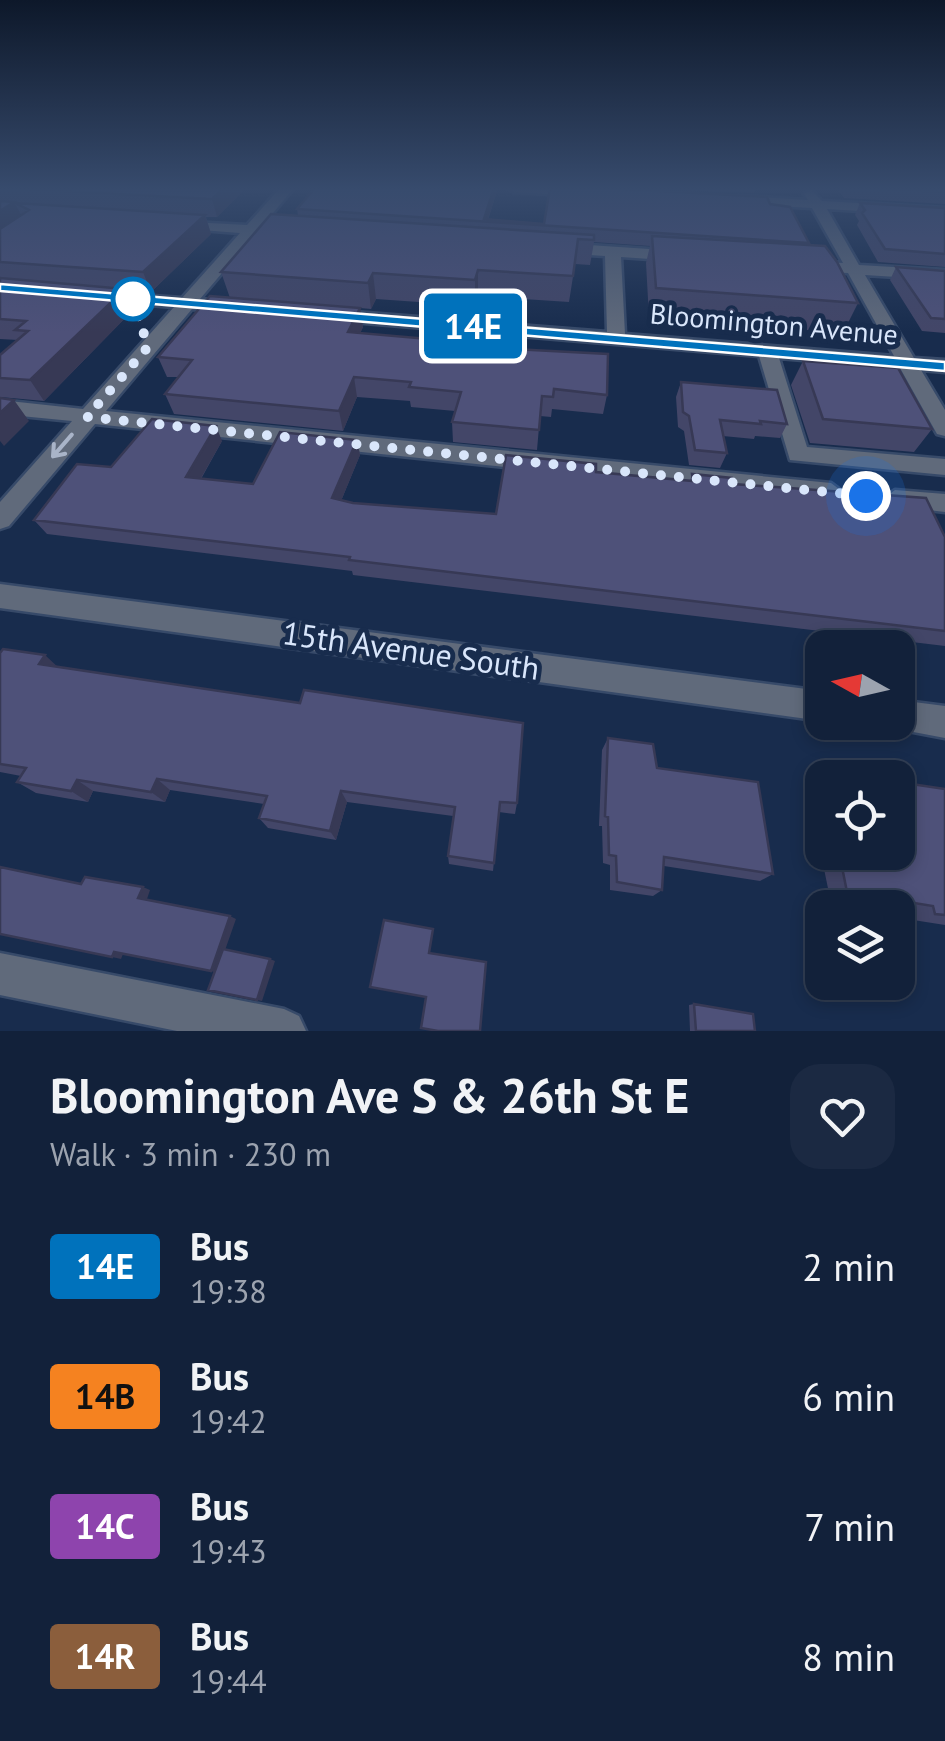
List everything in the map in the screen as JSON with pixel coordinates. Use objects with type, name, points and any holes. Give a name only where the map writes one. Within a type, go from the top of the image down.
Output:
[{"type":"street","points":[[0,519],[243,236]]},
{"type":"street","points":[[834,236],[945,428]]},
{"type":"street","points":[[538,246],[691,257]]},
{"type":"street","points":[[613,251],[616,338]]},
{"type":"street","points":[[789,264],[945,275]]},
{"type":"street","points":[[78,294],[250,308]]},
{"type":"street","name":"Bloomington Avenue","points":[[308,313],[945,366]]},
{"type":"street","points":[[767,351],[798,454],[945,468]]},
{"type":"street","points":[[0,407],[945,504]]},
{"type":"street","name":"15th Avenue South","points":[[0,596],[805,704]]},
{"type":"street","points":[[915,718],[945,722]]},
{"type":"street","points":[[0,974],[284,1031]]},
{"type":"building","points":[[0,236],[182,236],[143,272],[0,262]]},
{"type":"building","points":[[252,236],[594,236],[594,240],[578,239],[573,276],[478,270],[475,280],[373,273],[368,283],[221,272]]},
{"type":"building","points":[[652,236],[825,246],[858,303],[656,288]]},
{"type":"building","points":[[705,236],[805,236],[809,243]]},
{"type":"building","points":[[877,236],[945,236],[945,254],[885,249]]},
{"type":"building","points":[[896,267],[945,271],[945,319],[931,318]]},
{"type":"building","points":[[0,278],[125,289],[30,380],[0,378],[0,355],[28,331],[15,330],[26,321],[0,319]]},
{"type":"building","points":[[210,296],[360,308],[348,332],[440,340],[457,346],[608,354],[607,395],[554,389],[553,397],[542,396],[539,430],[452,422],[461,392],[409,387],[411,382],[354,377],[339,411],[165,394],[192,360],[158,357]]},
{"type":"building","points":[[803,361],[898,368],[932,429],[823,419]]},
{"type":"building","points":[[681,382],[777,390],[787,424],[720,420],[727,453],[695,450],[689,416],[683,412]]},
{"type":"building","points":[[0,398],[14,400],[0,413]]},
{"type":"building","points":[[152,419],[216,426],[186,477],[253,484],[280,432],[357,440],[332,498],[353,503],[496,514],[506,455],[596,464],[596,472],[693,481],[692,474],[732,478],[733,484],[926,498],[945,537],[945,631],[34,520],[77,464],[111,467]]},
{"type":"building","points":[[3,649],[45,655],[39,664],[300,703],[304,690],[523,723],[517,803],[500,802],[494,863],[448,856],[455,807],[341,791],[330,831],[259,818],[267,796],[157,779],[151,792],[77,780],[71,791],[17,782],[26,768],[0,764]]},
{"type":"building","points":[[608,738],[653,744],[657,768],[758,782],[773,874],[664,857],[662,890],[617,882],[616,856],[609,855],[605,816]]},
{"type":"building","points":[[915,785],[945,789],[945,915],[935,914],[933,906],[915,903],[915,890],[847,890],[843,870],[915,870]]},
{"type":"building","points":[[0,867],[81,884],[85,877],[143,887],[138,898],[230,916],[211,971],[114,952],[112,957],[0,934]]},
{"type":"building","points":[[384,920],[433,929],[429,953],[486,962],[480,1031],[421,1028],[426,997],[370,987]]},
{"type":"building","points":[[223,949],[270,959],[257,1000],[208,990]]},
{"type":"building","points":[[694,1004],[753,1014],[755,1031],[696,1031]]},
{"type":"bus line","name":"14E","points":[[0,288],[945,366]]},
{"type":"route","points":[[133,299],[148,347],[87,417],[866,496]]}]
